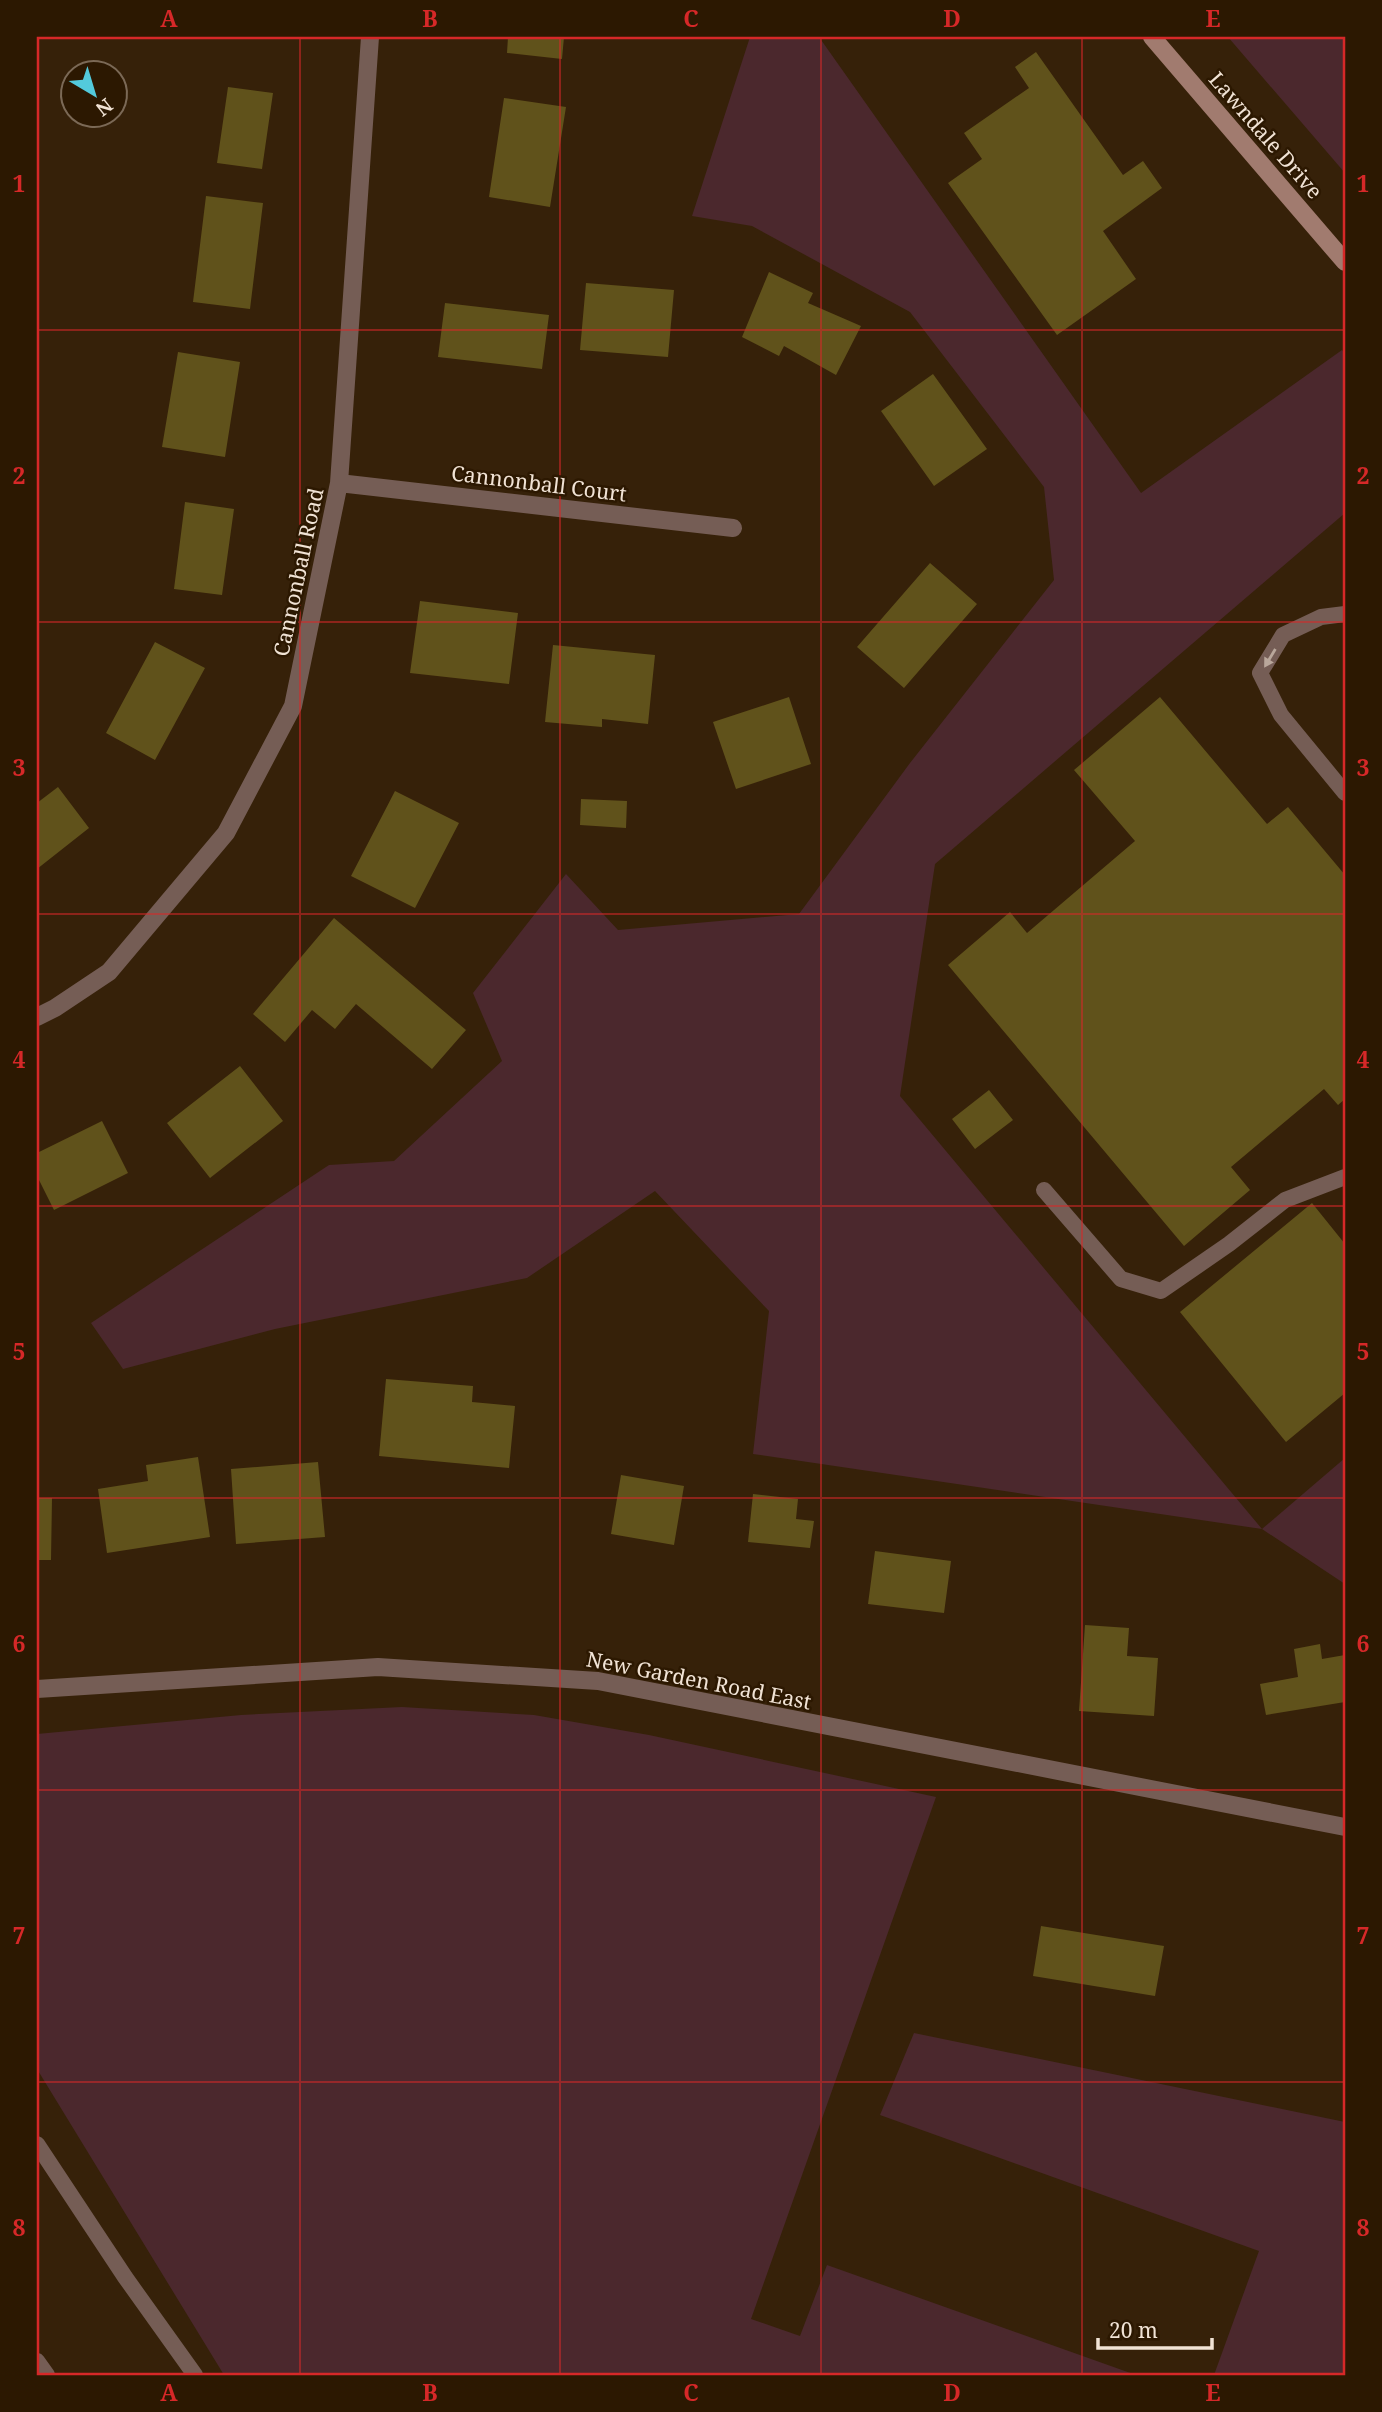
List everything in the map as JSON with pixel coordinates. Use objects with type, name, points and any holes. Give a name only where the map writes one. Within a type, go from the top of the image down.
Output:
[{"type":"main road","name":"Lawndale Drive","points":[[1152,37],[1345,262]]},
{"type":"street","name":"Cannonball Road","points":[[37,1017],[109,972],[226,833],[293,706],[339,483],[370,37]]},
{"type":"street","name":"Cannonball Court","points":[[339,483],[733,528]]},
{"type":"street","name":"New Garden Road East","points":[[37,1689],[378,1667],[598,1681],[1345,1827]]},
{"type":"lane","points":[[1345,614],[1321,617],[1283,635],[1260,673],[1281,715],[1345,793]]},
{"type":"lane","points":[[1044,1189],[1121,1279],[1161,1291],[1229,1244],[1285,1200],[1345,1177]]},
{"type":"lane","points":[[37,2144],[125,2277],[195,2375]]},
{"type":"lane","points":[[37,2361],[47,2375]]},
{"type":"shaded area","points":[[750,37],[819,37],[1141,493],[1342,350],[1345,354],[1345,513],[935,864],[900,1096],[1262,1529],[753,1454],[769,1311],[655,1191],[527,1278],[275,1329],[123,1369],[91,1323],[329,1165],[394,1161],[502,1061],[473,993],[566,874],[618,930],[799,914],[910,763],[1054,580],[1044,487],[910,312],[752,226],[692,216]]},
{"type":"shaded area","points":[[1228,37],[1345,37],[1345,173]]},
{"type":"shaded area","points":[[1345,1458],[1345,1584],[1262,1529]]},
{"type":"shaded area","points":[[402,1707],[534,1715],[649,1735],[936,1797],[751,2319],[800,2336],[827,2265],[1136,2375],[224,2375],[37,2069],[37,1734],[241,1715]]},
{"type":"shaded area","points":[[914,2033],[1345,2122],[1345,2375],[1214,2375],[1259,2251],[880,2115]]},
{"type":"building","points":[[508,37],[564,37],[562,59],[507,53]]},
{"type":"building","points":[[1036,52],[1123,175],[1143,161],[1162,188],[1103,231],[1136,279],[1057,335],[948,183],[982,159],[964,133],[1029,88],[1015,67]]},
{"type":"building","points":[[228,87],[273,93],[262,169],[217,163]]},
{"type":"building","points":[[504,98],[566,107],[550,207],[489,197]]},
{"type":"building","points":[[206,196],[263,203],[250,309],[193,302]]},
{"type":"building","points":[[769,272],[813,293],[808,303],[861,326],[836,375],[784,346],[779,356],[742,337]]},
{"type":"building","points":[[586,283],[674,290],[668,357],[580,350]]},
{"type":"building","points":[[445,303],[549,315],[542,369],[438,357]]},
{"type":"building","points":[[178,352],[240,362],[225,457],[162,447]]},
{"type":"building","points":[[933,374],[987,449],[934,486],[881,411]]},
{"type":"building","points":[[185,502],[234,509],[222,595],[174,589]]},
{"type":"building","points":[[930,563],[977,604],[904,688],[857,647]]},
{"type":"building","points":[[420,601],[518,613],[509,684],[410,673]]},
{"type":"building","points":[[155,642],[205,668],[155,760],[106,733]]},
{"type":"building","points":[[553,645],[655,655],[648,724],[602,719],[602,727],[545,722]]},
{"type":"building","points":[[789,697],[811,764],[736,789],[713,722]]},
{"type":"building","points":[[1160,697],[1267,824],[1288,807],[1345,875],[1345,1099],[1338,1105],[1324,1089],[1231,1167],[1250,1190],[1184,1246],[948,965],[1010,912],[1027,933],[1135,841],[1074,770]]},
{"type":"building","points":[[58,787],[89,828],[37,869],[37,803]]},
{"type":"building","points":[[395,791],[459,823],[415,908],[351,876]]},
{"type":"building","points":[[581,799],[627,801],[626,828],[580,825]]},
{"type":"building","points":[[334,918],[466,1030],[432,1069],[356,1004],[335,1029],[312,1010],[285,1042],[253,1014]]},
{"type":"building","points":[[240,1066],[283,1121],[210,1178],[167,1123]]},
{"type":"building","points":[[989,1090],[1013,1120],[975,1149],[952,1119]]},
{"type":"building","points":[[102,1121],[128,1173],[54,1210],[37,1176],[37,1153]]},
{"type":"building","points":[[1312,1203],[1345,1244],[1345,1393],[1286,1442],[1180,1312]]},
{"type":"building","points":[[386,1379],[473,1386],[472,1402],[515,1406],[509,1468],[379,1456]]},
{"type":"building","points":[[198,1457],[210,1537],[107,1553],[98,1489],[148,1481],[146,1465]]},
{"type":"building","points":[[318,1462],[325,1537],[236,1544],[231,1469]]},
{"type":"building","points":[[621,1475],[684,1486],[674,1545],[611,1534]]},
{"type":"building","points":[[753,1494],[798,1499],[796,1519],[814,1521],[810,1548],[748,1542]]},
{"type":"building","points":[[37,1498],[52,1498],[51,1560],[37,1560]]},
{"type":"building","points":[[875,1551],[951,1561],[944,1613],[868,1604]]},
{"type":"building","points":[[1085,1625],[1129,1628],[1127,1656],[1158,1658],[1154,1716],[1079,1711]]},
{"type":"building","points":[[1320,1644],[1322,1659],[1345,1655],[1345,1702],[1266,1715],[1260,1684],[1298,1677],[1294,1649]]},
{"type":"building","points":[[1041,1926],[1164,1946],[1155,1996],[1033,1976]]}]
